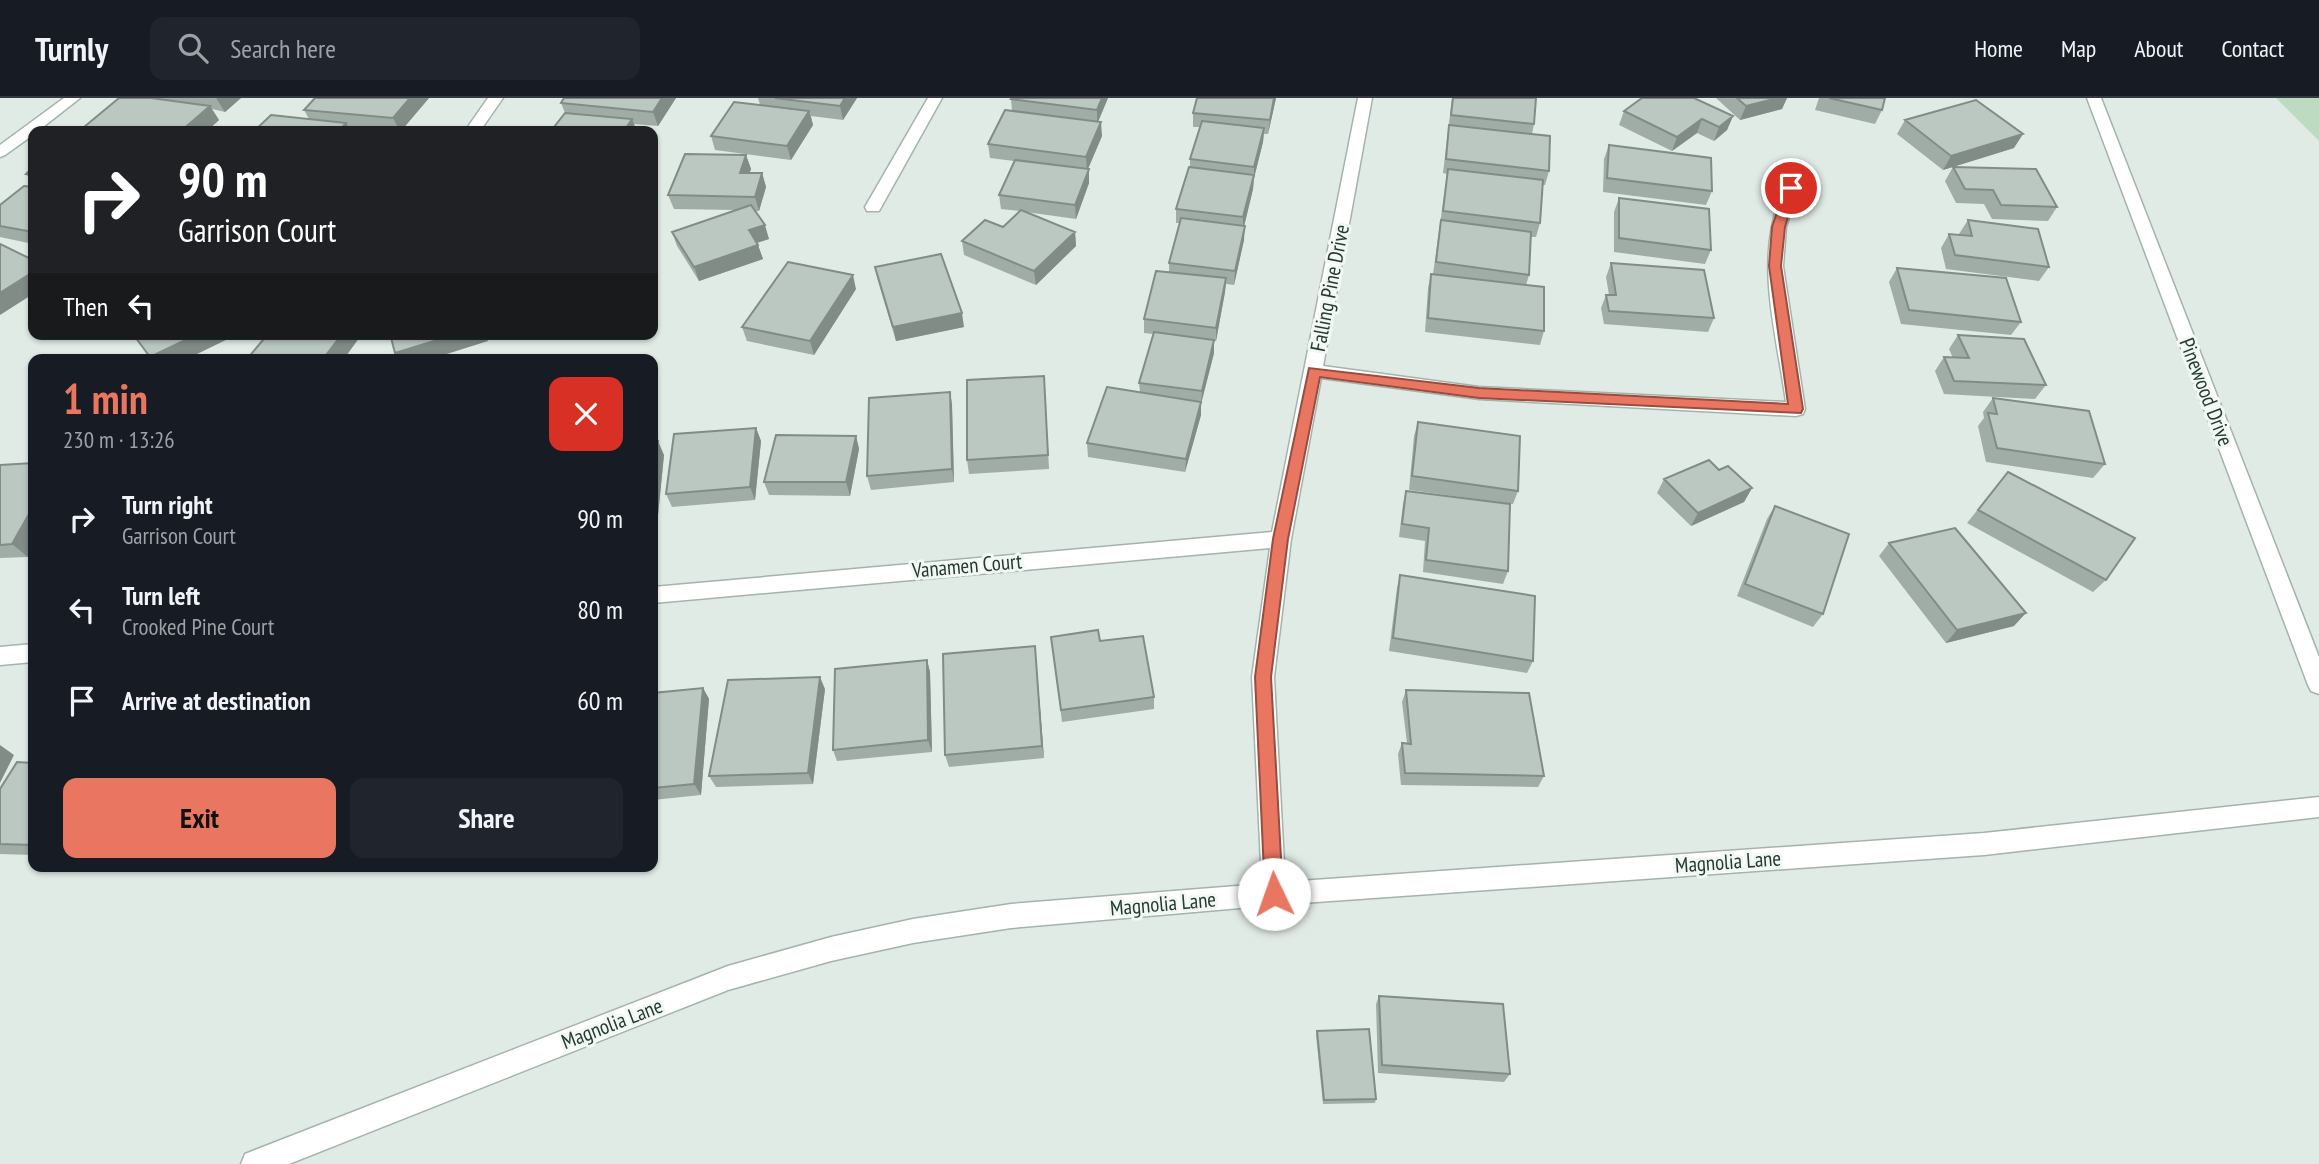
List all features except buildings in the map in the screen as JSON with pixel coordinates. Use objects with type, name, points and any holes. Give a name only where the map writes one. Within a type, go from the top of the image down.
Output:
[{"type":"street","points":[[35,126],[73,98]]},
{"type":"street","points":[[476,126],[496,98]]},
{"type":"street","points":[[873,207],[935,98]]},
{"type":"street","name":"Falling Pine Drive","points":[[1274,894],[1263,677],[1281,539],[1366,98]]},
{"type":"street","name":"Pinewood Drive","points":[[2094,98],[2319,685]]},
{"type":"street","points":[[0,152],[28,131]]},
{"type":"street","points":[[1314,371],[1479,393],[1796,409],[1775,266],[1778,227],[1791,188]]},
{"type":"street","name":"Vanamen Court","points":[[658,595],[1281,539]]},
{"type":"street","points":[[0,656],[28,653]]},
{"type":"street","name":"Magnolia Lane","points":[[255,1164],[728,978],[831,949],[913,931],[1010,916],[1274,894],[1984,844],[2319,807]]},
{"type":"green space","points":[[2276,98],[2319,98],[2319,141]]},
{"type":"route","points":[[1274,894],[1263,677],[1281,539],[1314,371],[1479,393],[1796,409],[1775,266],[1778,227],[1791,188]]}]
